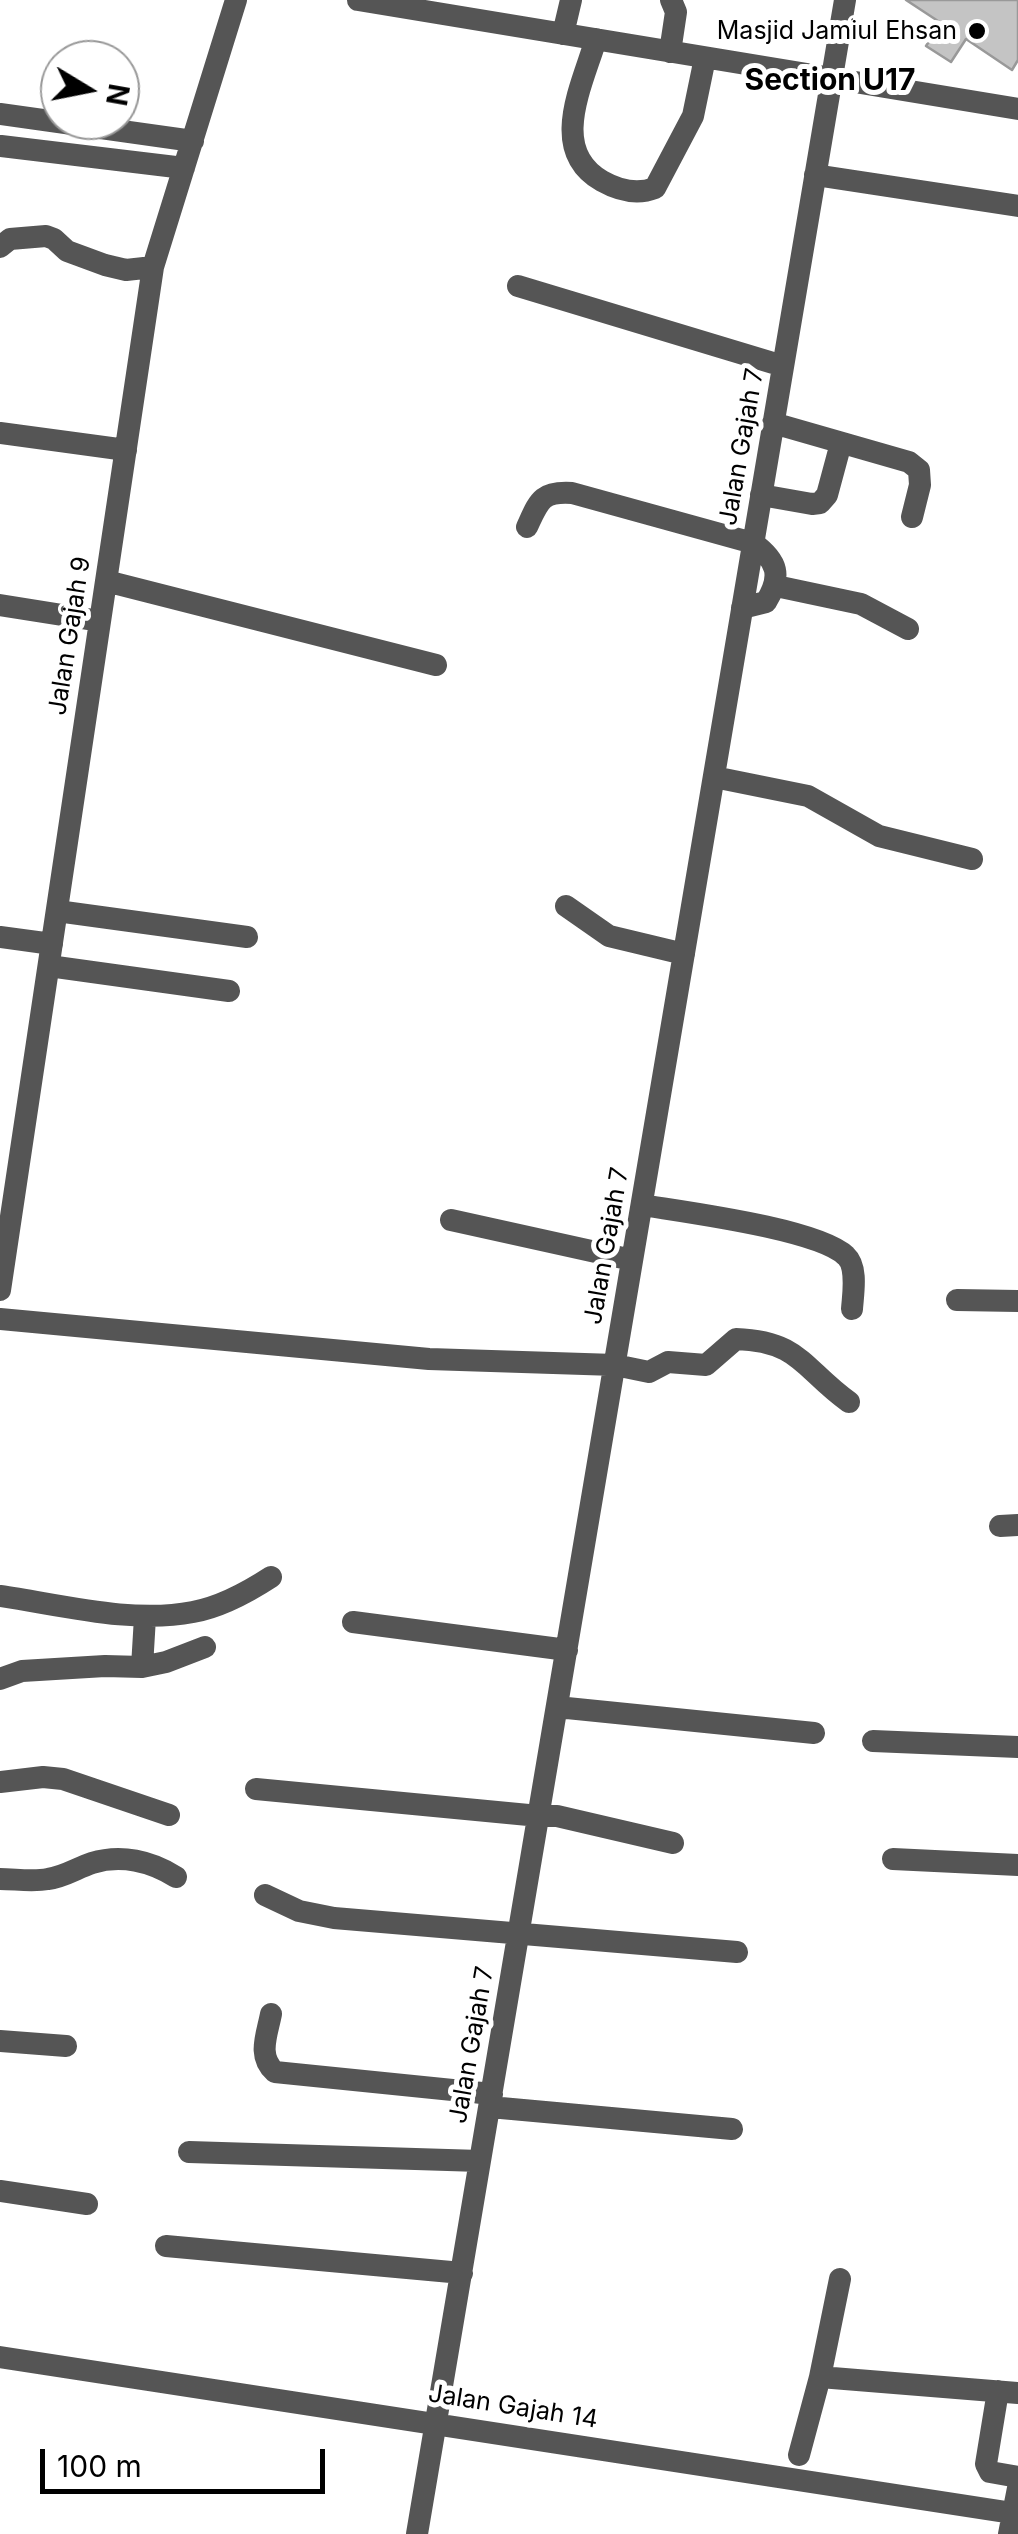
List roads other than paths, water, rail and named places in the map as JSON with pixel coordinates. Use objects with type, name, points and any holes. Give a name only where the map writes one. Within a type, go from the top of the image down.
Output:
[{"type":"street","name":"Jalan Gajah 9","points":[[0,1290],[8,1188],[50,955],[153,267],[236,0]]},
{"type":"street","points":[[358,0],[1018,109]]},
{"type":"street","points":[[563,34],[572,0]]},
{"type":"street","points":[[670,52],[676,12],[671,0]]},
{"type":"street","name":"Jalan Gajah 7","points":[[418,2534],[845,0]]},
{"type":"street","points":[[596,39],[572,124],[573,150],[588,173],[612,187],[642,193],[655,188],[694,116],[705,58]]},
{"type":"street","points":[[0,114],[192,140]]},
{"type":"street","points":[[1,146],[184,168]]},
{"type":"street","points":[[815,175],[1018,206]]},
{"type":"street","points":[[0,247],[10,239],[46,236],[104,266],[126,270],[153,267]]},
{"type":"street","points":[[518,286],[783,366]]},
{"type":"street","points":[[774,423],[909,462],[918,470],[920,485],[912,517]]},
{"type":"street","points":[[0,433],[126,450]]},
{"type":"street","points":[[762,495],[820,503],[827,495],[841,443]]},
{"type":"street","points":[[527,526],[546,495],[558,492],[753,543],[769,554],[776,586],[766,602],[742,608]]},
{"type":"street","points":[[106,580],[436,665]]},
{"type":"street","points":[[776,586],[862,604],[908,629]]},
{"type":"street","points":[[0,605],[100,622]]},
{"type":"street","points":[[714,777],[808,796],[879,836],[972,859]]},
{"type":"street","points":[[566,906],[609,936],[684,954]]},
{"type":"street","points":[[57,910],[246,937]]},
{"type":"street","points":[[0,937],[50,955],[230,991]]},
{"type":"street","points":[[642,1205],[817,1240],[846,1256],[853,1266],[852,1309]]},
{"type":"street","points":[[451,1220],[632,1260]]},
{"type":"street","points":[[958,1300],[1018,1302]]},
{"type":"street","points":[[0,1320],[429,1359],[615,1365],[649,1372],[672,1361],[706,1365],[736,1339],[753,1339],[778,1344],[803,1359],[824,1384],[848,1402]]},
{"type":"street","points":[[0,1596],[145,1618],[194,1612],[226,1601],[271,1577]]},
{"type":"street","points":[[142,1667],[145,1618]]},
{"type":"street","points":[[352,1622],[567,1650]]},
{"type":"street","points":[[0,1679],[22,1671],[142,1667],[205,1647]]},
{"type":"street","points":[[557,1707],[814,1732]]},
{"type":"street","points":[[873,1741],[1018,1747]]},
{"type":"street","points":[[0,1782],[63,1779],[169,1815]]},
{"type":"street","points":[[256,1789],[556,1816],[673,1843]]},
{"type":"street","points":[[0,1879],[44,1880],[115,1858],[159,1866],[176,1877]]},
{"type":"street","points":[[893,1859],[1018,1865]]},
{"type":"street","points":[[265,1895],[300,1911],[334,1918],[737,1952]]},
{"type":"street","points":[[271,2014],[264,2058],[275,2072],[732,2129]]},
{"type":"street","points":[[0,2042],[66,2046]]},
{"type":"street","points":[[189,2152],[480,2161]]},
{"type":"street","points":[[0,2192],[87,2204]]},
{"type":"street","points":[[166,2246],[462,2273]]},
{"type":"street","points":[[799,2455],[840,2280]]},
{"type":"street","name":"Jalan Gajah 14","points":[[0,2357],[436,2422],[1013,2520]]},
{"type":"street","points":[[820,2376],[1008,2392],[986,2464],[990,2472],[1018,2476]]},
{"type":"street","points":[[1013,2520],[1018,2488]]},
{"type":"place","name":"Masjid Jamiul Ehsan","points":[[977,31]]},
{"type":"district","name":"Section U17","points":[[830,81]]}]
